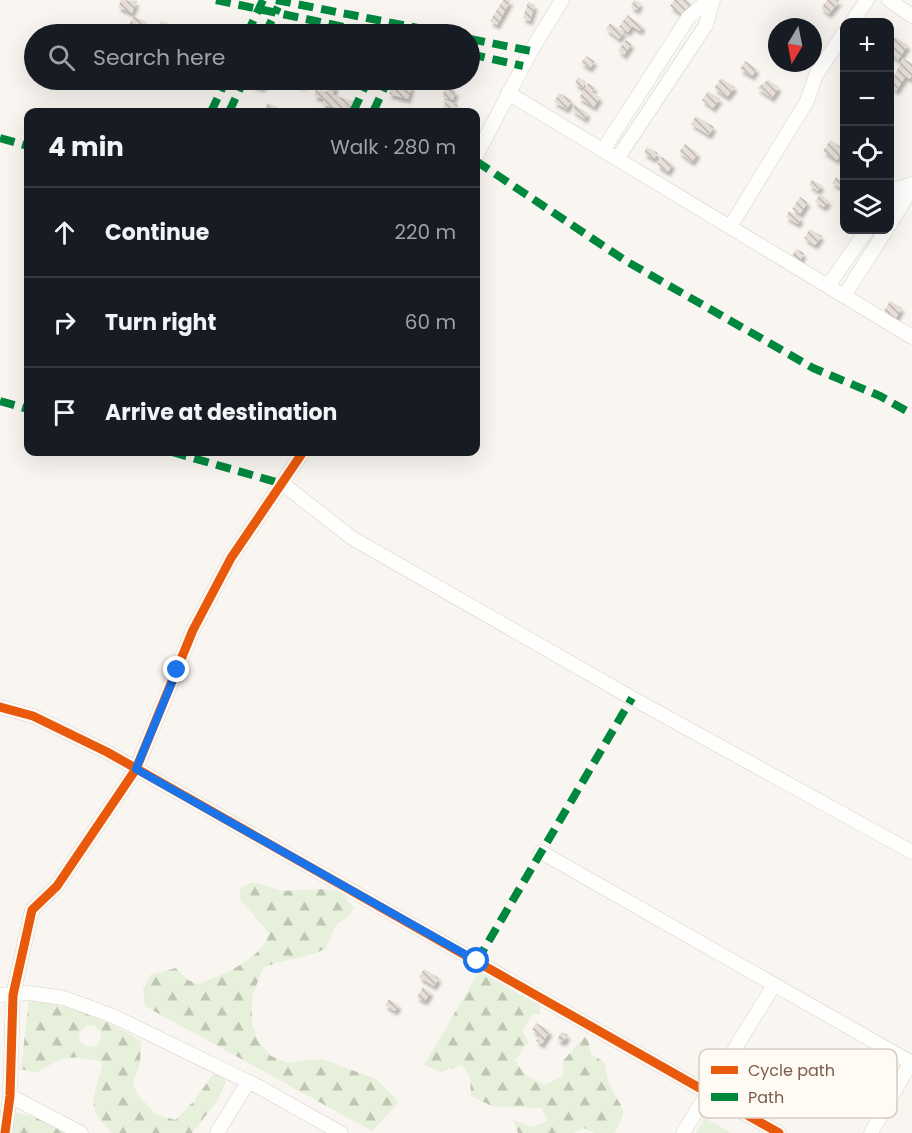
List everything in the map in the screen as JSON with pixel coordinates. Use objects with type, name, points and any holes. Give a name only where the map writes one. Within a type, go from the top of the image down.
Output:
[{"type":"street","points":[[480,148],[508,93],[562,0]]},
{"type":"street","points":[[603,150],[688,18],[708,0]]},
{"type":"street","points":[[617,159],[706,25],[713,0]]},
{"type":"street","points":[[855,18],[867,0]]},
{"type":"street","points":[[889,0],[912,16]]},
{"type":"street","points":[[730,227],[807,100],[816,75],[840,39]]},
{"type":"street","points":[[508,93],[912,337]]},
{"type":"street","points":[[894,192],[896,189],[912,186]]},
{"type":"street","points":[[894,217],[912,186]]},
{"type":"street","points":[[828,286],[864,234]]},
{"type":"street","points":[[844,296],[883,234]]},
{"type":"street","points":[[5,1133],[10,1096],[6,995],[32,910],[57,886],[136,769],[193,630],[231,558],[300,456]]},
{"type":"street","points":[[283,484],[352,538],[632,699],[912,852]]},
{"type":"street","points":[[0,708],[33,716],[136,769],[699,1088]]},
{"type":"street","points":[[541,852],[886,1049]]},
{"type":"street","points":[[735,1049],[774,985]]},
{"type":"street","points":[[6,995],[29,993],[64,998],[113,1016],[248,1082],[341,1133]]},
{"type":"street","points":[[897,1055],[911,1063],[897,1088]]},
{"type":"street","points":[[217,1133],[248,1082]]},
{"type":"street","points":[[10,1096],[81,1133]]},
{"type":"street","points":[[683,1133],[699,1107]]},
{"type":"street","points":[[752,1118],[779,1133]]},
{"type":"street","points":[[872,1133],[880,1118]]},
{"type":"green space","points":[[252,882],[282,891],[324,889],[342,893],[354,908],[349,916],[336,925],[325,949],[263,968],[252,996],[252,1025],[259,1043],[271,1056],[288,1063],[322,1059],[376,1079],[399,1102],[372,1131],[145,1006],[143,990],[150,975],[176,968],[188,980],[197,984],[217,977],[259,951],[269,933],[240,899],[240,889]]},
{"type":"green space","points":[[479,972],[539,1006],[541,1015],[533,1014],[522,1031],[529,1044],[526,1044],[515,1061],[527,1076],[544,1085],[563,1076],[563,1061],[584,1037],[588,1040],[591,1054],[604,1062],[610,1086],[623,1109],[622,1118],[614,1133],[594,1133],[584,1128],[574,1133],[518,1133],[513,1120],[531,1127],[548,1121],[541,1108],[492,1106],[471,1096],[470,1076],[462,1065],[441,1072],[424,1065]]},
{"type":"green space","points":[[29,1000],[58,1005],[87,1014],[141,1041],[140,1063],[133,1083],[136,1093],[156,1114],[175,1120],[194,1101],[214,1073],[224,1076],[226,1082],[217,1101],[192,1133],[112,1133],[103,1124],[94,1108],[95,1092],[103,1062],[75,1057],[61,1060],[36,1073],[21,1069]],"holes":[[[86,1026],[95,1026],[101,1032],[100,1041],[94,1047],[85,1046],[79,1040],[80,1032]]]},
{"type":"green space","points":[[14,1112],[36,1117],[66,1133],[12,1133]]},
{"type":"green space","points":[[705,1118],[731,1133],[696,1133]]},
{"type":"building","points":[[121,0],[137,1],[132,13],[118,7]]},
{"type":"building","points":[[503,0],[511,0],[497,25],[490,21]]},
{"type":"building","points":[[634,0],[641,3],[637,10],[631,7]]},
{"type":"building","points":[[674,0],[687,0],[691,3],[683,15],[670,6]]},
{"type":"building","points":[[827,0],[840,0],[829,14],[821,8]]},
{"type":"building","points":[[528,2],[535,5],[530,21],[523,18]]},
{"type":"building","points":[[627,15],[643,26],[640,31],[632,26],[628,32],[619,27]]},
{"type":"building","points":[[133,16],[147,22],[146,24],[129,24]]},
{"type":"building","points":[[610,23],[624,32],[619,39],[606,29]]},
{"type":"building","points":[[894,37],[908,45],[898,60],[894,57]]},
{"type":"building","points":[[626,40],[632,44],[624,55],[618,50]]},
{"type":"building","points":[[586,56],[595,61],[590,68],[581,63]]},
{"type":"building","points":[[903,58],[912,64],[910,79],[906,76],[896,91],[894,77]]},
{"type":"building","points":[[745,61],[757,69],[752,76],[740,69]]},
{"type":"building","points":[[578,77],[586,82],[582,88],[575,83]]},
{"type":"building","points":[[721,78],[735,87],[727,97],[714,88]]},
{"type":"building","points":[[768,80],[779,87],[772,98],[757,88]]},
{"type":"building","points":[[588,83],[595,87],[592,92],[600,97],[594,107],[579,98]]},
{"type":"building","points":[[316,90],[326,92],[326,90],[335,90],[333,95],[353,101],[351,108],[336,108],[322,104],[324,99],[314,96]]},
{"type":"building","points":[[390,90],[411,90],[408,99],[389,94]]},
{"type":"building","points":[[444,90],[456,91],[453,100],[442,97]]},
{"type":"building","points":[[708,91],[720,99],[713,108],[702,100]]},
{"type":"building","points":[[559,93],[572,100],[567,109],[554,102]]},
{"type":"building","points":[[446,100],[458,105],[456,108],[443,108]]},
{"type":"building","points":[[268,103],[279,108],[265,108]]},
{"type":"building","points":[[575,105],[588,113],[585,119],[572,110]]},
{"type":"building","points":[[696,116],[714,127],[709,135],[691,124]]},
{"type":"building","points":[[830,140],[840,146],[840,155],[837,160],[823,151]]},
{"type":"building","points":[[685,144],[698,153],[692,162],[679,152]]},
{"type":"building","points":[[647,147],[658,153],[654,159],[644,153]]},
{"type":"building","points":[[662,157],[673,164],[668,172],[657,165]]},
{"type":"building","points":[[836,177],[840,180],[840,187],[832,183]]},
{"type":"building","points":[[812,180],[822,185],[818,191],[809,185]]},
{"type":"building","points":[[820,194],[829,201],[824,207],[815,201]]},
{"type":"building","points":[[800,197],[808,202],[800,214],[792,209]]},
{"type":"building","points":[[789,211],[801,218],[798,224],[786,217]]},
{"type":"building","points":[[810,229],[822,236],[815,245],[804,238]]},
{"type":"building","points":[[796,249],[804,253],[800,261],[792,256]]},
{"type":"building","points":[[890,301],[902,308],[896,318],[884,311]]},
{"type":"building","points":[[424,969],[439,978],[434,986],[419,977]]},
{"type":"building","points":[[423,987],[431,992],[425,1001],[417,997]]},
{"type":"building","points":[[389,999],[399,1005],[395,1011],[385,1005]]},
{"type":"building","points":[[536,1023],[550,1031],[542,1044],[536,1041],[540,1035],[532,1030]]},
{"type":"building","points":[[562,1032],[568,1035],[563,1042],[557,1039]]},
{"type":"marked path","points":[[216,0],[330,24]]},
{"type":"marked path","points":[[252,24],[263,0]]},
{"type":"marked path","points":[[276,0],[397,24]]},
{"type":"marked path","points":[[270,24],[278,7]]},
{"type":"marked path","points":[[480,41],[531,51]]},
{"type":"marked path","points":[[480,56],[523,66]]},
{"type":"marked path","points":[[213,108],[221,90]]},
{"type":"marked path","points":[[231,108],[239,90]]},
{"type":"marked path","points":[[355,108],[363,90]]},
{"type":"marked path","points":[[375,108],[383,90]]},
{"type":"marked path","points":[[0,138],[24,145]]},
{"type":"marked path","points":[[480,164],[626,261],[813,368],[880,396],[912,414]]},
{"type":"marked path","points":[[0,401],[24,408]]},
{"type":"marked path","points":[[186,456],[283,484]]},
{"type":"marked path","points":[[477,961],[632,698]]},
{"type":"cycle path","points":[[5,1133],[10,1096],[13,995],[32,910],[57,886],[136,769],[193,630],[231,558],[300,456]]},
{"type":"cycle path","points":[[0,707],[33,716],[107,752],[699,1088]]},
{"type":"cycle path","points":[[753,1118],[779,1133]]},
{"type":"route","points":[[177,670],[136,769],[477,961]]}]
